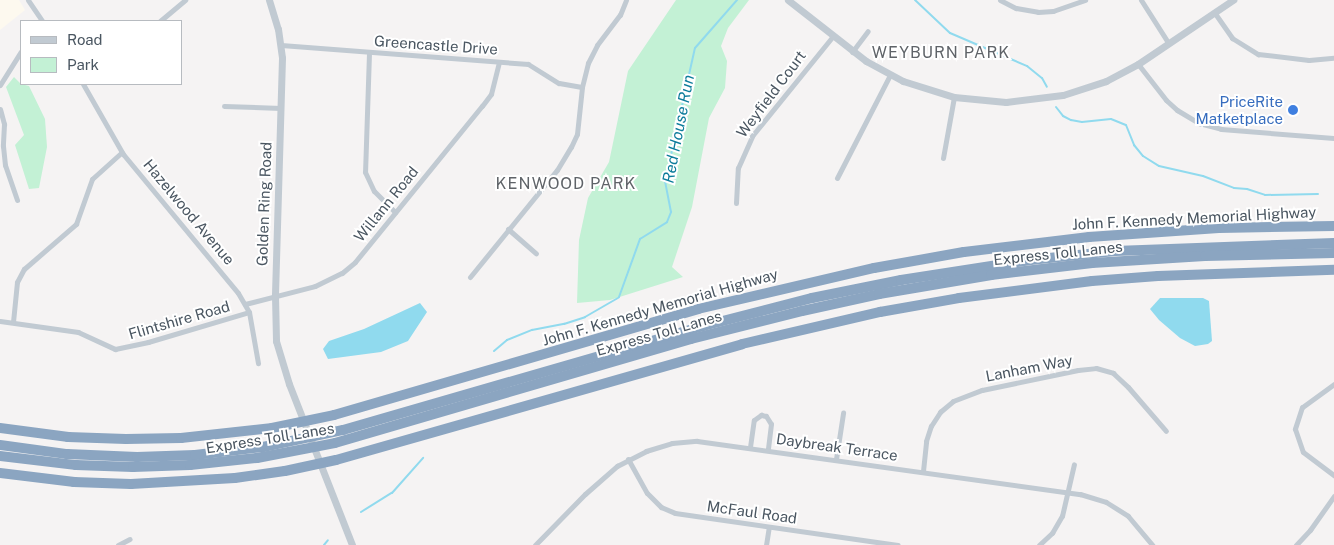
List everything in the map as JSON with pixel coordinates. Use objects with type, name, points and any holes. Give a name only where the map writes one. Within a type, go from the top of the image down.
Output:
[{"type":"highway","name":"John F. Kennedy Memorial Highway","points":[[0,428],[57,436],[126,440],[180,438],[272,428],[334,415],[698,309],[874,268],[964,252],[1089,237],[1219,228],[1334,226]]},
{"type":"highway","name":"Express Toll Lanes","points":[[0,445],[68,454],[126,457],[195,455],[263,447],[351,428],[703,326],[791,303],[895,281],[1030,260],[1115,251],[1334,243]]},
{"type":"highway","name":"Express Toll Lanes","points":[[0,456],[76,465],[133,467],[196,465],[257,458],[335,443],[709,334],[802,311],[887,293],[992,275],[1108,262],[1205,256],[1334,253]]},
{"type":"highway","points":[[0,473],[74,482],[131,484],[227,479],[285,471],[345,458],[742,344],[880,312],[959,298],[1092,281],[1158,276],[1334,270]]},
{"type":"street","points":[[28,0],[41,20]]},
{"type":"street","points":[[161,20],[185,0]]},
{"type":"street","name":"Golden Ring Road","points":[[269,0],[281,45],[281,108],[275,296],[275,327],[279,355],[352,545]]},
{"type":"street","points":[[470,277],[557,170],[572,148],[578,124],[582,87],[593,51],[616,21],[626,0]]},
{"type":"street","points":[[788,0],[852,52],[890,75],[954,97],[1000,102],[1043,99],[1085,89],[1138,64],[1233,0]]},
{"type":"street","points":[[1000,0],[1016,8],[1038,12],[1053,11],[1085,0]]},
{"type":"street","points":[[1141,0],[1169,44]]},
{"type":"street","points":[[1214,12],[1232,38],[1248,50],[1258,54],[1309,60],[1334,58]]},
{"type":"street","points":[[852,52],[868,31]]},
{"type":"street","name":"Weyfield Court","points":[[736,202],[738,168],[752,136],[832,36]]},
{"type":"street","name":"Greencastle Drive","points":[[281,45],[528,64],[558,83],[582,87]]},
{"type":"street","points":[[369,52],[365,172],[374,191],[395,212]]},
{"type":"street","points":[[0,84],[20,54]]},
{"type":"street","name":"Willann Road","points":[[245,304],[315,286],[342,273],[360,257],[482,106],[490,94],[499,62]]},
{"type":"street","points":[[1138,64],[1166,100],[1177,110],[1199,123],[1221,129],[1334,138]]},
{"type":"street","points":[[837,178],[890,75]]},
{"type":"street","name":"Hazelwood Avenue","points":[[85,85],[122,152],[245,304],[249,312],[258,363]]},
{"type":"street","points":[[942,158],[954,97]]},
{"type":"street","points":[[224,106],[281,108]]},
{"type":"street","points":[[0,109],[4,124],[3,146],[5,165],[17,200]]},
{"type":"street","points":[[13,322],[17,282],[24,269],[76,224],[92,179],[122,152]]},
{"type":"street","points":[[508,229],[536,253]]},
{"type":"street","name":"Flintshire Road","points":[[0,321],[78,332],[115,349],[157,340],[249,312]]},
{"type":"street","name":"Lanham Way","points":[[922,471],[926,441],[931,426],[940,412],[953,401],[982,390],[1078,370],[1096,368],[1113,373],[1128,387],[1166,431]]},
{"type":"street","points":[[1334,384],[1302,407],[1295,429],[1303,452],[1334,474]]},
{"type":"street","points":[[836,459],[843,413]]},
{"type":"street","points":[[750,447],[754,420],[761,415],[766,416],[771,424],[768,450]]},
{"type":"street","name":"Daybreak Terrace","points":[[535,545],[600,480],[628,459],[661,446],[688,441],[712,441],[1093,497],[1117,508],[1128,516],[1152,545]]},
{"type":"street","name":"McFaul Road","points":[[628,459],[647,493],[666,510],[898,545]]},
{"type":"street","points":[[1039,545],[1058,525],[1074,464]]},
{"type":"street","points":[[1296,545],[1310,530],[1334,496]]},
{"type":"street","points":[[766,545],[769,527]]},
{"type":"street","points":[[118,545],[130,539]]},
{"type":"shaded area","points":[[0,0],[19,0],[25,10],[0,30]]},
{"type":"green space","points":[[676,0],[749,0],[728,28],[721,46],[727,61],[725,88],[709,118],[692,207],[672,267],[683,277],[610,300],[577,303],[579,240],[588,198],[609,162],[628,71]]},
{"type":"green space","points":[[14,77],[20,85],[29,86],[45,119],[47,147],[39,188],[29,189],[15,145],[24,135],[6,87]]},
{"type":"water","points":[[1160,298],[1203,298],[1209,301],[1212,341],[1208,344],[1195,346],[1180,338],[1159,320],[1150,309]]},
{"type":"water","points":[[420,303],[427,312],[408,341],[381,352],[328,359],[323,349],[329,341],[364,329]]},
{"type":"waterway","name":"Red House Run","points":[[494,351],[507,340],[532,330],[564,324],[585,317],[619,297],[640,239],[667,222],[671,212],[665,182],[695,48],[737,0]]},
{"type":"waterway","points":[[915,0],[950,33],[1027,66],[1042,78],[1047,87]]},
{"type":"waterway","points":[[1056,107],[1063,116],[1071,120],[1082,122],[1111,119],[1126,125],[1134,145],[1143,156],[1159,166],[1203,176],[1234,188],[1247,189],[1265,195],[1318,194]]},
{"type":"waterway","name":"Red House Run","points":[[361,512],[392,493],[423,458]]},
{"type":"waterway","name":"Red House Run","points":[[324,545],[328,540]]},
{"type":"place","name":"PriceRite Matketplace","points":[[1293,110]]},
{"type":"district","name":"WEYBURN PARK","points":[[941,53]]},
{"type":"district","name":"KENWOOD PARK","points":[[566,184]]}]
